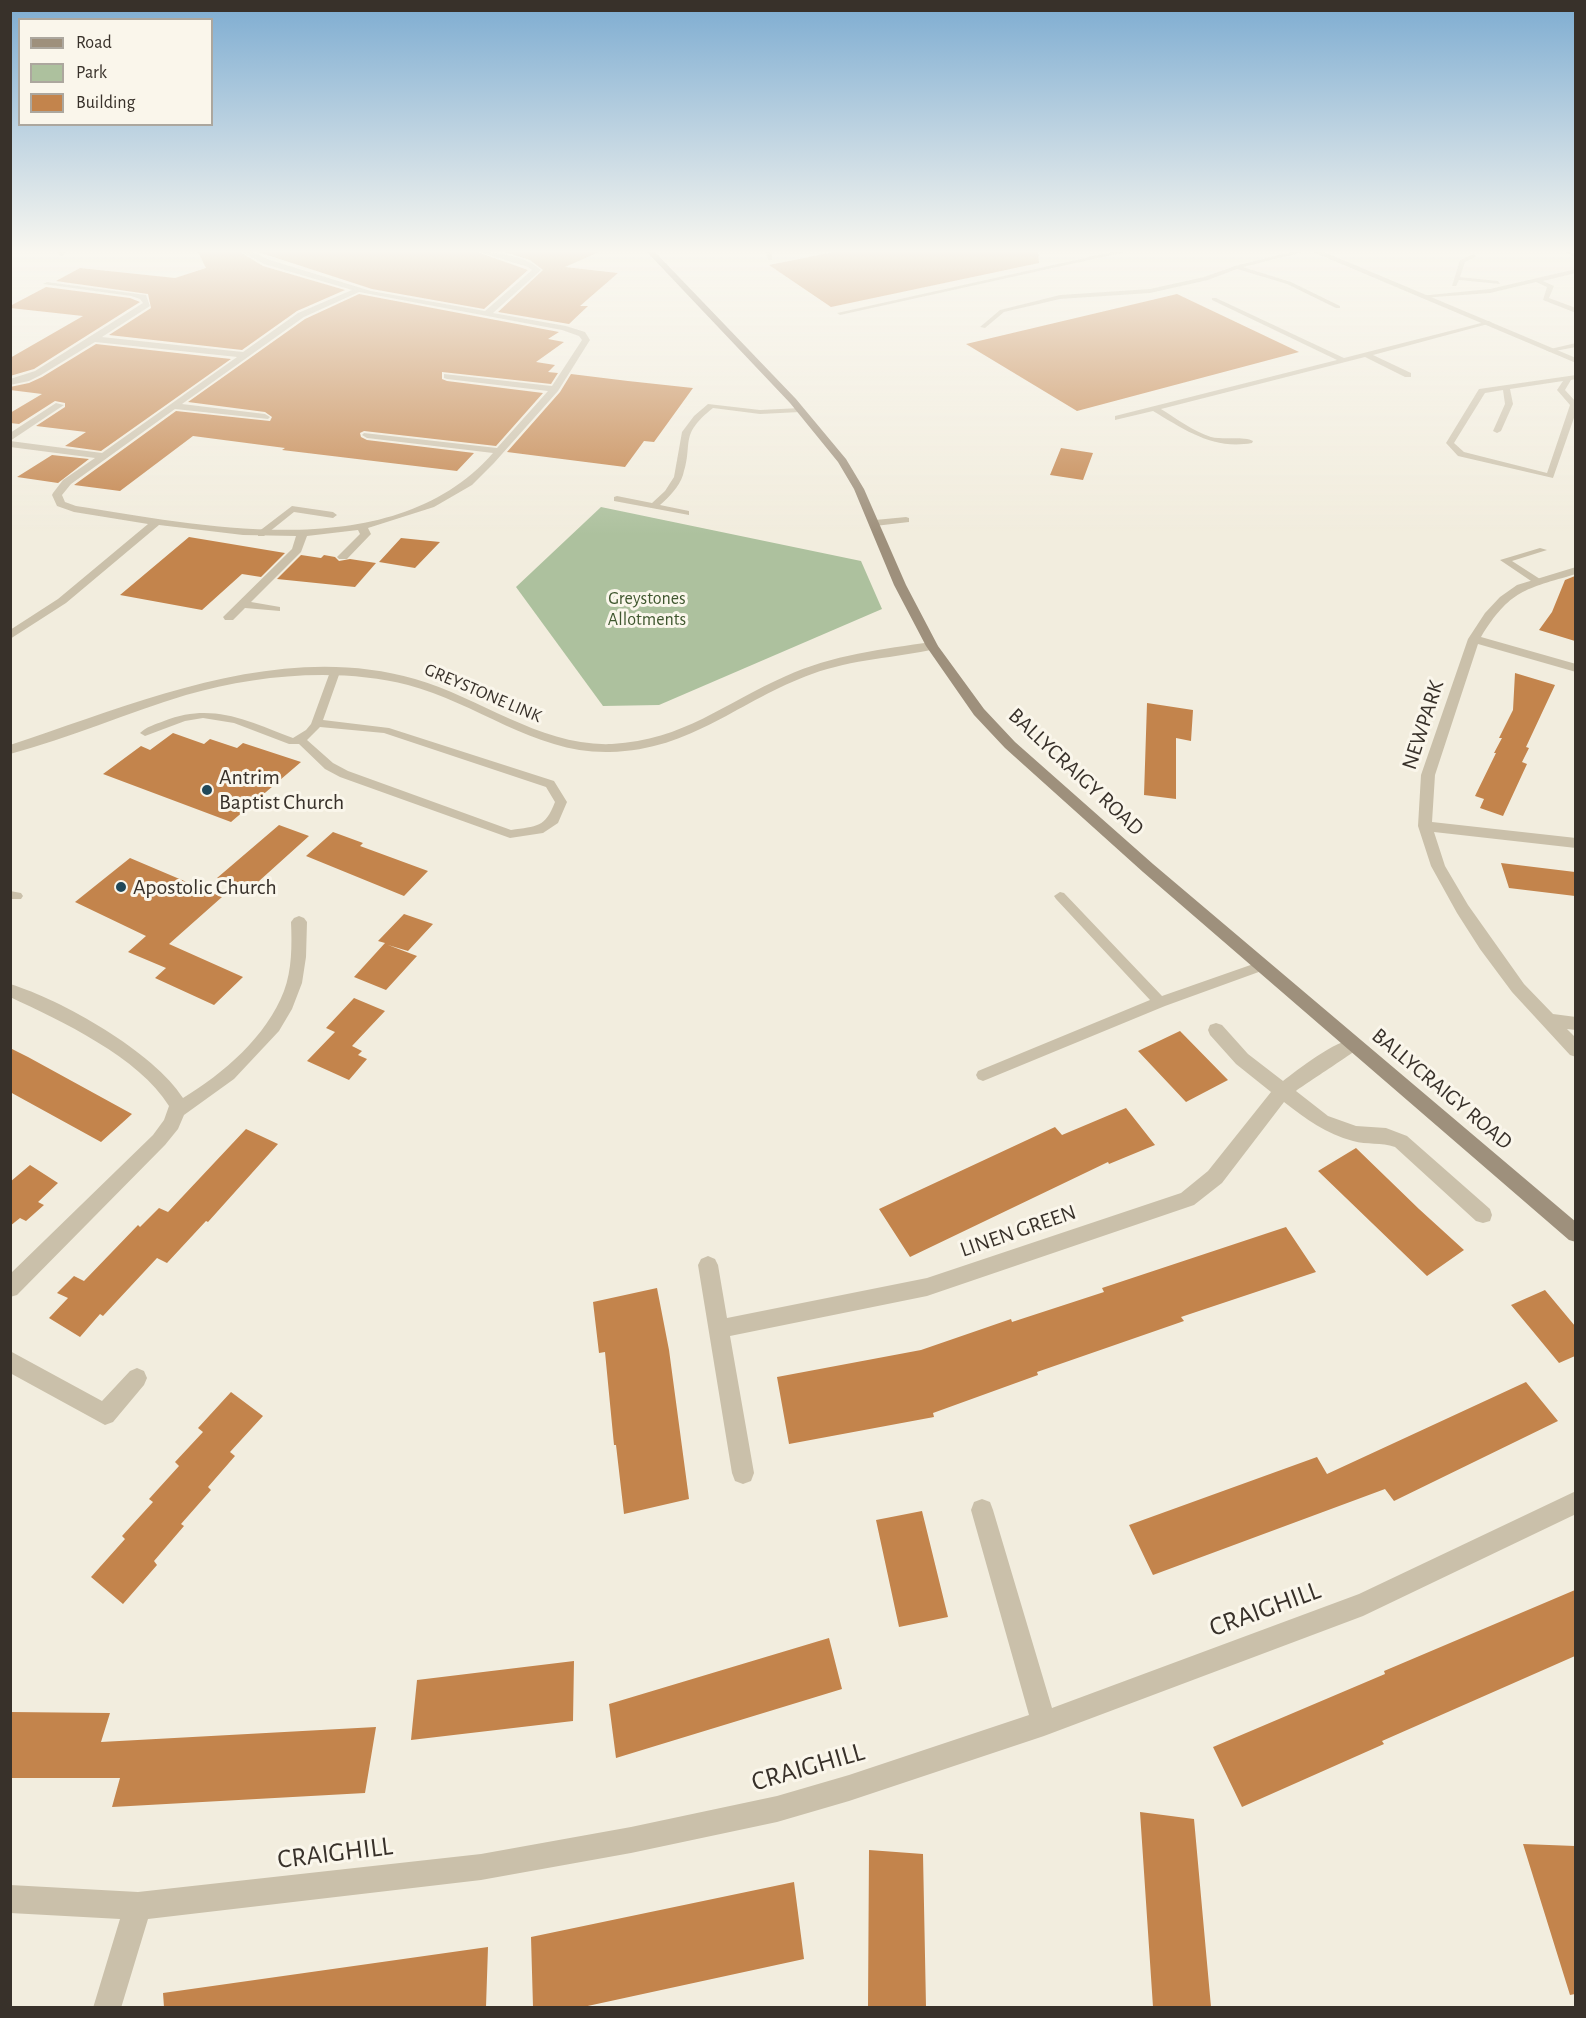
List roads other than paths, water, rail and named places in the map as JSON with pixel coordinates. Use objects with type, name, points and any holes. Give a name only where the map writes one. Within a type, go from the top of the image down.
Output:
[{"type":"main road","name":"BALLYCRAIGY ROAD","points":[[740,346],[800,410],[842,461],[875,523],[900,585],[932,646],[979,712],[1010,745],[1063,794],[1575,1234]]},
{"type":"street","points":[[10,382],[31,377],[81,346]]},
{"type":"street","points":[[162,346],[246,355]]},
{"type":"street","points":[[258,346],[67,482],[57,495],[59,502],[65,506],[158,521],[261,534],[302,534],[362,526],[403,515],[453,493],[471,480],[555,389],[582,346]]},
{"type":"street","points":[[1541,346],[1575,360]]},
{"type":"street","points":[[447,376],[555,389]]},
{"type":"street","points":[[10,438],[59,405]]},
{"type":"street","points":[[174,406],[265,417]]},
{"type":"street","points":[[367,435],[499,451]]},
{"type":"street","points":[[10,444],[104,456]]},
{"type":"street","points":[[10,636],[62,601],[158,521]]},
{"type":"street","points":[[343,556],[366,534],[362,526]]},
{"type":"street","points":[[229,617],[297,550],[302,534]]},
{"type":"street","name":"NEWPARK","points":[[1575,570],[1521,587],[1504,599],[1474,639],[1428,775],[1425,826],[1438,866],[1462,909],[1518,988],[1575,1050]]},
{"type":"street","points":[[241,604],[276,609]]},
{"type":"street","points":[[1474,639],[1575,668]]},
{"type":"street","name":"GREYSTONE LINK","points":[[10,750],[211,685],[269,676],[335,672],[388,677],[444,692],[544,738],[564,744],[597,748],[627,747],[664,742],[699,729],[782,682],[815,669],[873,655],[932,646]]},
{"type":"street","points":[[1425,826],[1575,843]]},
{"type":"street","points":[[178,1110],[195,1100],[237,1065],[275,1022],[288,1000],[294,983],[300,937],[299,922]]},
{"type":"street","points":[[10,990],[68,1016],[117,1048],[160,1081],[176,1099],[178,1110],[172,1124],[159,1140],[10,1288]]},
{"type":"street","points":[[1548,1020],[1575,1024]]},
{"type":"street","points":[[1216,1030],[1242,1059],[1322,1121],[1355,1134],[1386,1136],[1401,1140],[1483,1215]]},
{"type":"street","name":"LINEN GREEN","points":[[719,1329],[927,1287],[1187,1199],[1215,1177],[1283,1090],[1327,1059],[1354,1045]]},
{"type":"street","points":[[708,1265],[743,1473]]},
{"type":"street","points":[[10,1361],[105,1414],[137,1378]]},
{"type":"street","name":"CRAIGHILL","points":[[10,1899],[138,1906],[481,1867],[632,1840],[787,1806],[849,1788],[1044,1723],[1363,1604],[1532,1525],[1575,1502]]},
{"type":"street","points":[[982,1510],[1044,1723]]},
{"type":"street","points":[[107,2007],[138,1906]]},
{"type":"lane","points":[[1314,346],[1343,360]]},
{"type":"lane","points":[[1118,418],[1396,346]]},
{"type":"lane","points":[[1550,350],[1569,346]]},
{"type":"lane","points":[[1365,354],[1408,375]]},
{"type":"lane","points":[[1567,380],[1561,390],[1574,405],[1550,476],[1461,454],[1450,443],[1482,391],[1575,377]]},
{"type":"lane","points":[[1497,431],[1509,404],[1506,388]]},
{"type":"lane","points":[[654,506],[667,494],[678,477],[682,463],[683,440],[689,427],[711,406],[760,412],[800,410]]},
{"type":"lane","points":[[1155,409],[1209,441],[1234,443],[1249,441]]},
{"type":"lane","points":[[616,499],[686,513]]},
{"type":"lane","points":[[261,534],[292,509],[333,515]]},
{"type":"lane","points":[[875,523],[906,520]]},
{"type":"lane","points":[[1537,581],[1505,560],[1544,550]]},
{"type":"lane","points":[[145,733],[178,720],[204,715],[228,719],[292,742],[302,740],[311,734],[335,672]]},
{"type":"lane","points":[[302,740],[329,766],[344,774],[510,834],[539,830],[554,820],[561,802],[550,784],[385,730],[316,723]]},
{"type":"lane","points":[[1060,896],[1160,1002]]},
{"type":"lane","points":[[983,1075],[1160,1002],[1262,966]]},
{"type":"place","name":"Antrim Baptist Church","points":[[207,790]]},
{"type":"place","name":"Apostolic Church","points":[[121,887]]},
{"type":"park label","name":"Greystones Allotments","points":[[647,609]]}]
